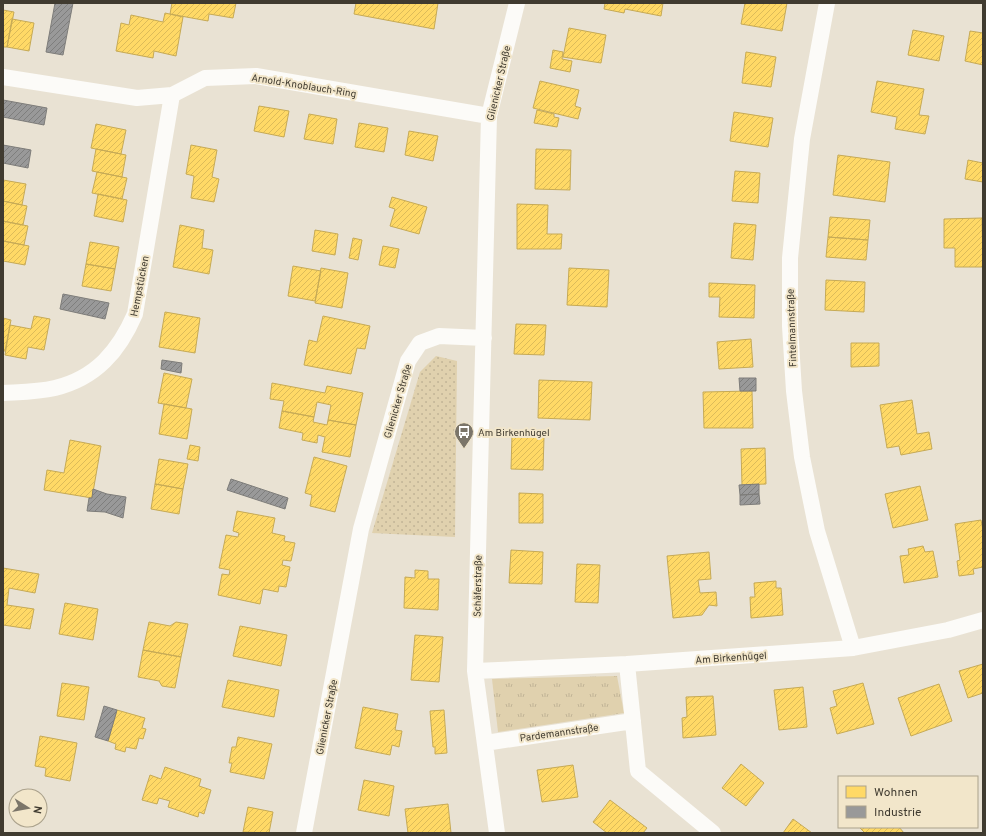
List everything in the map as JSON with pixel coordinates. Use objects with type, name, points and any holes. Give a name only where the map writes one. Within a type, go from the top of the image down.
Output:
[{"type":"street","name":"Glienicker Straße","points":[[304,833],[361,529],[408,361],[420,343],[439,336],[484,338],[489,116],[517,3]]},
{"type":"street","name":"Fintelmannstraße","points":[[827,3],[802,139],[790,258],[790,326],[794,391],[802,457],[817,531],[854,648]]},
{"type":"street","name":"Arnold-Knoblauch-Ring","points":[[3,77],[137,98],[172,95],[205,78],[256,76],[489,116]]},
{"type":"street","name":"Hempstücken","points":[[3,393],[55,388],[75,381],[92,372],[106,360],[127,333],[135,314],[172,95]]},
{"type":"street","name":"Schäferstraße","points":[[484,338],[475,671],[497,833]]},
{"type":"street","name":"Am Birkenhügel","points":[[475,671],[626,664],[854,648],[948,630],[983,620]]},
{"type":"street","points":[[626,664],[638,771],[713,833]]},
{"type":"street","name":"Pardemannstraße","points":[[485,743],[633,721]]},
{"type":"green space","points":[[436,356],[457,361],[455,537],[372,533],[420,372]]},
{"type":"green space","points":[[617,676],[624,713],[498,732],[492,679]]},
{"type":"building: Wohnen","points":[[172,3],[236,3],[233,18],[209,14],[208,21],[170,14]]},
{"type":"building: Wohnen","points":[[356,3],[438,3],[434,29],[354,14]]},
{"type":"building: Wohnen","points":[[605,3],[663,3],[661,16],[625,9],[624,13],[604,9]]},
{"type":"building: Wohnen","points":[[745,3],[787,3],[782,31],[741,24]]},
{"type":"building: Wohnen","points":[[3,10],[14,12],[7,47],[3,47]]},
{"type":"building: Wohnen","points":[[165,13],[183,17],[176,56],[154,51],[153,58],[116,51],[121,23],[129,25],[131,15],[163,22]]},
{"type":"building: Wohnen","points":[[12,19],[34,23],[29,51],[7,47]]},
{"type":"building: Wohnen","points":[[569,28],[606,35],[601,63],[563,57]]},
{"type":"building: Wohnen","points":[[913,30],[944,36],[939,61],[908,55]]},
{"type":"building: Wohnen","points":[[970,31],[983,33],[983,65],[965,61]]},
{"type":"building: Wohnen","points":[[553,50],[563,52],[562,59],[572,61],[570,72],[550,68]]},
{"type":"building: Wohnen","points":[[746,52],[776,57],[771,87],[742,83]]},
{"type":"building: Wohnen","points":[[540,81],[579,90],[575,106],[581,108],[578,119],[533,108]]},
{"type":"building: Wohnen","points":[[877,81],[924,89],[919,115],[929,116],[925,134],[895,129],[897,117],[871,112]]},
{"type":"building: Wohnen","points":[[259,106],[289,111],[284,137],[254,131]]},
{"type":"building: Wohnen","points":[[537,110],[554,114],[554,117],[559,118],[557,127],[534,123]]},
{"type":"building: Wohnen","points":[[734,112],[773,118],[768,147],[730,141]]},
{"type":"building: Wohnen","points":[[309,114],[337,119],[333,144],[304,139]]},
{"type":"building: Wohnen","points":[[359,123],[388,128],[384,152],[355,147]]},
{"type":"building: Wohnen","points":[[96,124],[126,130],[121,154],[91,148]]},
{"type":"building: Wohnen","points":[[409,131],[438,136],[433,161],[405,155]]},
{"type":"building: Wohnen","points":[[191,145],[217,150],[212,177],[219,179],[214,202],[191,198],[194,176],[186,174]]},
{"type":"building: Wohnen","points":[[96,149],[126,155],[122,177],[92,171]]},
{"type":"building: Wohnen","points":[[536,149],[571,150],[570,190],[535,189]]},
{"type":"building: Wohnen","points":[[838,155],[890,162],[885,202],[833,195]]},
{"type":"building: Wohnen","points":[[968,160],[983,163],[983,182],[965,179]]},
{"type":"building: Wohnen","points":[[735,171],[760,173],[758,203],[732,201]]},
{"type":"building: Wohnen","points":[[97,172],[127,178],[122,199],[92,193]]},
{"type":"building: Wohnen","points":[[3,180],[26,184],[22,205],[3,201]]},
{"type":"building: Wohnen","points":[[98,194],[127,200],[123,222],[94,216]]},
{"type":"building: Wohnen","points":[[392,197],[427,207],[419,234],[390,226],[395,209],[389,207]]},
{"type":"building: Wohnen","points":[[3,201],[27,206],[23,225],[3,221]]},
{"type":"building: Wohnen","points":[[517,204],[548,205],[547,234],[562,234],[561,249],[517,249]]},
{"type":"building: Wohnen","points":[[830,217],[870,220],[868,240],[828,237]]},
{"type":"building: Wohnen","points":[[982,218],[983,267],[955,267],[955,248],[944,248],[944,219]]},
{"type":"building: Wohnen","points":[[3,221],[28,226],[24,245],[3,241]]},
{"type":"building: Wohnen","points":[[734,223],[756,225],[753,260],[731,258]]},
{"type":"building: Wohnen","points":[[180,225],[204,230],[202,248],[213,250],[209,274],[173,267]]},
{"type":"building: Wohnen","points":[[315,230],[338,234],[335,255],[312,251]]},
{"type":"building: Wohnen","points":[[828,237],[868,240],[866,260],[826,257]]},
{"type":"building: Wohnen","points":[[353,238],[362,240],[358,260],[349,258]]},
{"type":"building: Wohnen","points":[[3,241],[29,246],[25,265],[3,261]]},
{"type":"building: Wohnen","points":[[90,242],[119,247],[115,269],[86,264]]},
{"type":"building: Wohnen","points":[[383,246],[399,249],[395,268],[379,265]]},
{"type":"building: Wohnen","points":[[86,264],[115,269],[111,291],[82,286]]},
{"type":"building: Wohnen","points":[[293,266],[321,271],[315,301],[288,296]]},
{"type":"building: Wohnen","points":[[321,268],[348,273],[342,308],[315,303]]},
{"type":"building: Wohnen","points":[[569,268],[609,270],[607,307],[567,305]]},
{"type":"building: Wohnen","points":[[826,280],[865,282],[864,312],[825,310]]},
{"type":"building: Wohnen","points":[[709,283],[755,285],[754,318],[719,317],[720,297],[709,297]]},
{"type":"building: Wohnen","points":[[165,312],[200,318],[195,353],[159,347]]},
{"type":"building: Wohnen","points":[[34,316],[50,319],[44,350],[28,347],[26,359],[5,355],[10,325],[31,329]]},
{"type":"building: Wohnen","points":[[323,316],[370,326],[365,349],[357,348],[351,374],[304,365],[309,340],[317,342]]},
{"type":"building: Wohnen","points":[[3,318],[11,320],[5,351],[3,351]]},
{"type":"building: Wohnen","points":[[516,324],[546,325],[544,355],[514,354]]},
{"type":"building: Wohnen","points":[[751,339],[753,367],[719,369],[717,342]]},
{"type":"building: Wohnen","points":[[851,343],[879,343],[879,366],[851,367]]},
{"type":"building: Wohnen","points":[[164,373],[192,379],[186,408],[158,403]]},
{"type":"building: Wohnen","points":[[539,380],[592,382],[590,420],[538,418]]},
{"type":"building: Wohnen","points":[[272,383],[325,393],[327,386],[363,393],[356,425],[328,420],[331,405],[317,402],[314,417],[282,411],[284,401],[270,399]]},
{"type":"building: Wohnen","points":[[752,391],[753,428],[704,428],[703,392]]},
{"type":"building: Wohnen","points":[[912,400],[917,434],[929,432],[932,449],[901,455],[899,446],[887,448],[880,405]]},
{"type":"building: Wohnen","points":[[164,404],[192,409],[187,439],[159,434]]},
{"type":"building: Wohnen","points":[[282,411],[314,417],[313,422],[327,425],[328,420],[356,425],[350,457],[322,452],[325,437],[318,435],[317,443],[302,440],[303,433],[279,428]]},
{"type":"building: Wohnen","points":[[512,435],[544,437],[543,470],[511,469]]},
{"type":"building: Wohnen","points":[[70,440],[101,446],[92,498],[44,490],[47,470],[64,473]]},
{"type":"building: Wohnen","points":[[190,445],[200,447],[198,461],[187,459]]},
{"type":"building: Wohnen","points":[[765,448],[766,484],[742,485],[741,449]]},
{"type":"building: Wohnen","points":[[314,457],[347,466],[335,512],[310,506],[312,495],[305,493]]},
{"type":"building: Wohnen","points":[[159,459],[188,464],[183,489],[155,484]]},
{"type":"building: Wohnen","points":[[155,484],[183,489],[179,514],[151,509]]},
{"type":"building: Wohnen","points":[[920,486],[928,520],[893,528],[885,494]]},
{"type":"building: Wohnen","points":[[519,493],[543,494],[543,523],[519,523]]},
{"type":"building: Wohnen","points":[[237,511],[275,518],[272,533],[285,536],[284,541],[295,543],[291,561],[283,560],[282,565],[290,567],[286,587],[279,586],[278,592],[263,589],[260,604],[218,595],[222,574],[229,575],[230,570],[219,568],[226,535],[238,537],[239,533],[233,531]]},
{"type":"building: Wohnen","points":[[981,520],[983,530],[983,567],[973,569],[974,574],[959,576],[957,561],[960,560],[955,524]]},
{"type":"building: Wohnen","points":[[923,546],[925,552],[933,551],[938,577],[904,583],[900,556],[909,555],[908,549]]},
{"type":"building: Wohnen","points":[[511,550],[543,552],[542,584],[509,583]]},
{"type":"building: Wohnen","points":[[709,552],[711,579],[698,580],[700,593],[716,592],[717,606],[709,605],[702,615],[673,618],[667,556]]},
{"type":"building: Wohnen","points":[[577,564],[600,565],[598,603],[575,602]]},
{"type":"building: Wohnen","points":[[3,568],[39,574],[35,593],[9,588],[7,605],[34,609],[30,629],[3,625]]},
{"type":"building: Wohnen","points":[[415,570],[428,571],[428,579],[439,579],[438,610],[404,608],[405,577],[415,578]]},
{"type":"building: Wohnen","points":[[776,581],[776,588],[781,588],[783,615],[751,618],[750,597],[755,597],[754,583]]},
{"type":"building: Wohnen","points":[[65,603],[98,609],[93,640],[59,634]]},
{"type":"building: Wohnen","points":[[149,622],[170,626],[176,622],[188,624],[181,657],[143,650]]},
{"type":"building: Wohnen","points":[[240,626],[287,635],[281,666],[233,656]]},
{"type":"building: Wohnen","points":[[415,635],[443,637],[439,682],[411,680]]},
{"type":"building: Wohnen","points":[[143,650],[181,657],[175,688],[162,686],[159,681],[138,677]]},
{"type":"building: Wohnen","points":[[983,664],[983,693],[968,698],[959,671]]},
{"type":"building: Wohnen","points":[[228,680],[279,690],[274,717],[222,707]]},
{"type":"building: Wohnen","points":[[62,683],[89,687],[84,720],[57,716]]},
{"type":"building: Wohnen","points":[[863,683],[874,724],[837,734],[830,708],[837,706],[833,691]]},
{"type":"building: Wohnen","points":[[939,684],[952,721],[911,736],[898,698]]},
{"type":"building: Wohnen","points":[[803,687],[807,727],[779,730],[774,690]]},
{"type":"building: Wohnen","points":[[713,696],[716,735],[683,738],[682,718],[687,717],[686,697]]},
{"type":"building: Wohnen","points":[[363,707],[398,714],[395,730],[402,731],[399,747],[392,745],[390,755],[355,748]]},
{"type":"building: Wohnen","points":[[117,710],[145,718],[142,728],[146,729],[143,739],[139,738],[136,749],[126,747],[125,752],[115,749],[116,744],[108,741]]},
{"type":"building: Wohnen","points":[[444,710],[447,753],[435,754],[430,711]]},
{"type":"building: Wohnen","points":[[40,736],[77,743],[70,781],[45,776],[46,768],[35,766]]},
{"type":"building: Wohnen","points":[[238,737],[272,744],[264,779],[230,772],[232,763],[229,763],[232,747],[236,747]]},
{"type":"building: Wohnen","points":[[741,764],[764,783],[746,806],[722,788]]},
{"type":"building: Wohnen","points":[[573,765],[578,797],[542,802],[537,770]]},
{"type":"building: Wohnen","points":[[165,767],[201,779],[199,786],[211,790],[204,814],[199,812],[198,817],[168,807],[170,801],[159,798],[157,804],[142,800],[150,775],[161,779]]},
{"type":"building: Wohnen","points":[[364,780],[394,786],[389,816],[358,810]]},
{"type":"building: Wohnen","points":[[610,800],[647,828],[643,833],[607,833],[593,822]]},
{"type":"building: Wohnen","points":[[448,804],[451,833],[408,833],[405,809]]},
{"type":"building: Wohnen","points":[[248,807],[273,812],[269,833],[243,832]]},
{"type":"building: Wohnen","points":[[793,819],[812,833],[783,833]]},
{"type":"building: Wohnen","points":[[860,828],[900,828],[904,833],[865,833]]},
{"type":"building: Industrie","points":[[55,3],[73,3],[63,55],[46,52]]},
{"type":"building: Industrie","points":[[3,100],[47,108],[44,125],[3,117]]},
{"type":"building: Industrie","points":[[3,145],[31,150],[28,168],[3,163]]},
{"type":"building: Industrie","points":[[63,294],[109,303],[105,319],[60,309]]},
{"type":"building: Industrie","points":[[162,360],[182,363],[181,373],[161,369]]},
{"type":"building: Industrie","points":[[739,378],[756,378],[756,391],[740,391]]},
{"type":"building: Industrie","points":[[231,479],[288,498],[285,509],[227,490]]},
{"type":"building: Industrie","points":[[759,484],[759,494],[740,495],[739,485]]},
{"type":"building: Industrie","points":[[93,489],[107,494],[126,497],[123,518],[105,512],[87,511],[89,498],[92,498]]},
{"type":"building: Industrie","points":[[759,494],[760,504],[740,505],[740,495]]},
{"type":"building: Industrie","points":[[104,706],[117,710],[108,741],[95,737]]},
{"type":"place","name":"Am Birkenhügel","points":[[464,449]]}]
